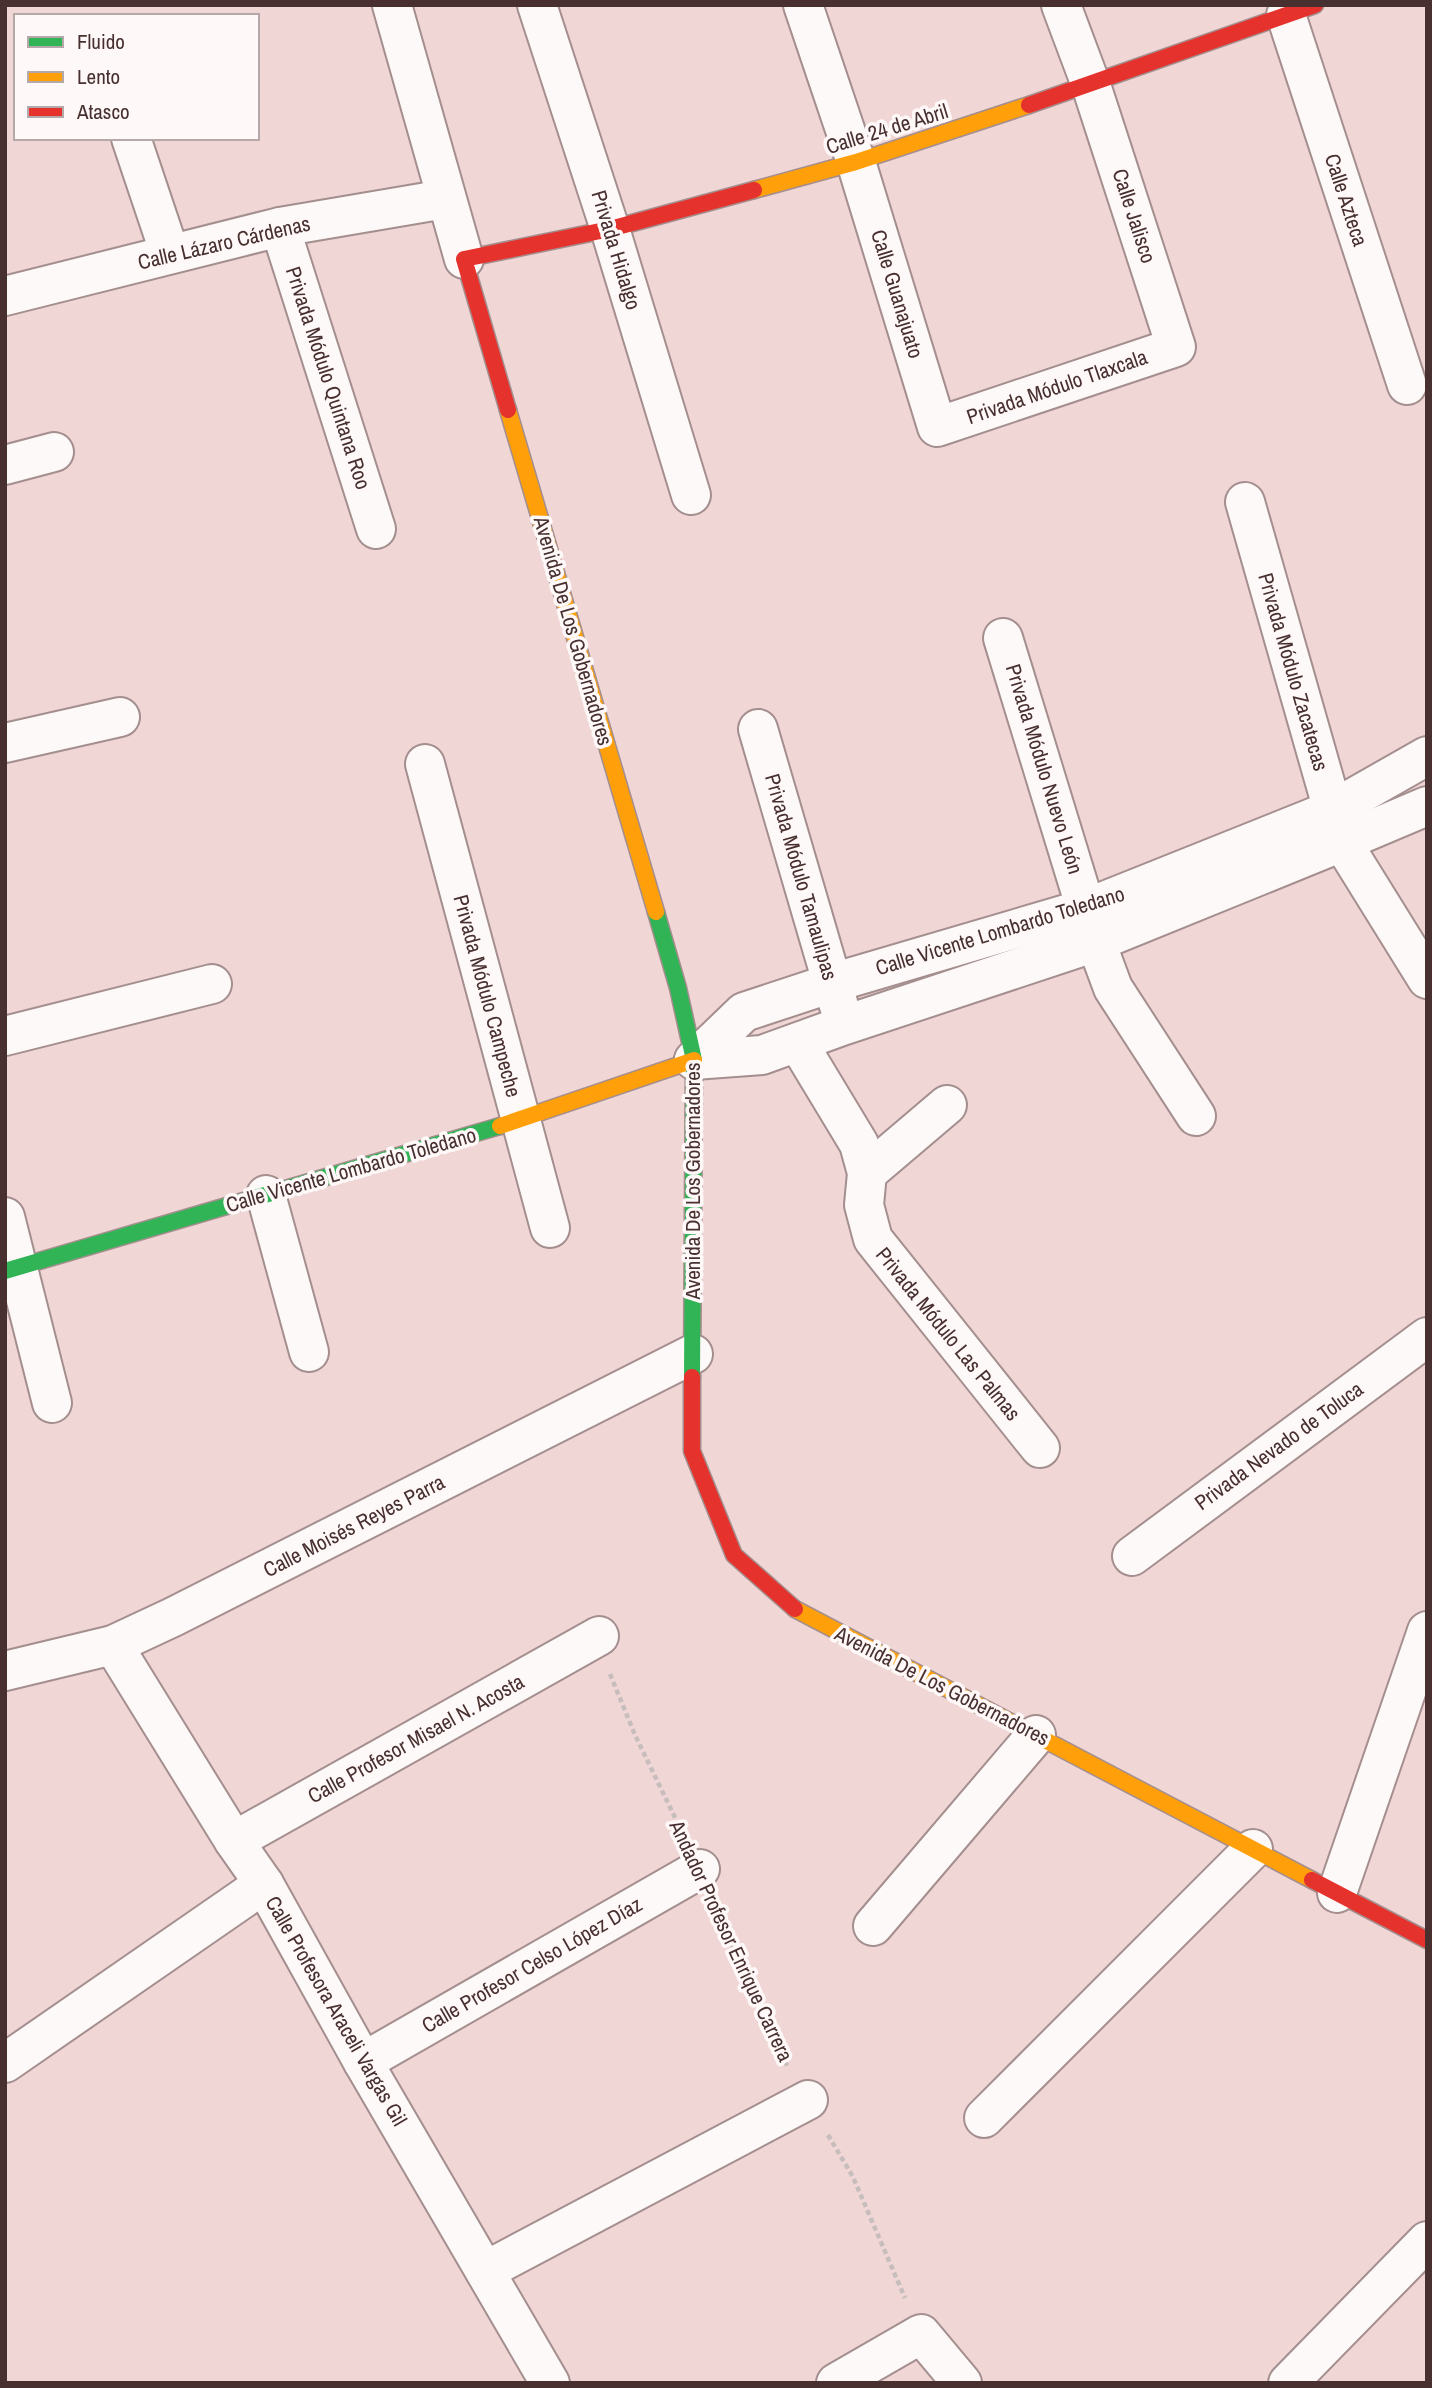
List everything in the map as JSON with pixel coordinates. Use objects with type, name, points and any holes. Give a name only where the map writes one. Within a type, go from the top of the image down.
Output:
[{"type":"street","name":"Avenida De Los Gobernadores","points":[[392,5],[445,198],[678,988],[694,1060],[692,1451],[734,1555],[791,1607],[1427,1940]]},
{"type":"street","name":"Privada Hidalgo","points":[[537,5],[610,229],[691,495]]},
{"type":"street","name":"Calle Guanajuato","points":[[803,5],[856,162],[937,427]]},
{"type":"street","name":"Calle Jalisco","points":[[1061,5],[1091,85],[1176,347]]},
{"type":"street","name":"Calle 24 de Abril","points":[[464,259],[610,229],[856,162],[1091,85],[1307,8]]},
{"type":"street","name":"Calle Azteca","points":[[1307,8],[1407,385]]},
{"type":"street","points":[[132,140],[170,254]]},
{"type":"street","name":"Calle Lázaro Cárdenas","points":[[5,296],[280,227],[445,198]]},
{"type":"street","name":"Privada Módulo Quintana Roo","points":[[280,227],[376,528]]},
{"type":"street","name":"Privada Módulo Tlaxcala","points":[[937,427],[1176,347]]},
{"type":"street","points":[[5,465],[54,452]]},
{"type":"street","name":"Privada Módulo Zacatecas","points":[[1245,502],[1337,826],[1427,978]]},
{"type":"street","name":"Privada Módulo Nuevo León","points":[[1003,638],[1113,988],[1196,1116]]},
{"type":"street","points":[[5,743],[120,717]]},
{"type":"street","name":"Privada Módulo Tamaulipas","points":[[758,729],[845,1025]]},
{"type":"street","name":"Calle Vicente Lombardo Toledano","points":[[1337,826],[1427,756]]},
{"type":"street","name":"Privada Módulo Campeche","points":[[425,764],[550,1228]]},
{"type":"street","name":"Calle Vicente Lombardo Toledano","points":[[12,1270],[521,1120],[694,1060],[762,1055],[845,1025],[1337,826],[1427,806]]},
{"type":"street","name":"Calle Vicente Lombardo Toledano","points":[[694,1060],[744,1012],[832,983],[1091,925]]},
{"type":"street","points":[[5,1036],[212,984]]},
{"type":"street","name":"Privada Módulo Las Palmas","points":[[799,1042],[859,1144],[867,1173],[864,1205],[873,1239],[1040,1448]]},
{"type":"street","points":[[867,1173],[947,1105]]},
{"type":"street","points":[[266,1195],[309,1352]]},
{"type":"street","points":[[5,1217],[12,1270],[52,1403]]},
{"type":"street","name":"Privada Nevado de Toluca","points":[[1132,1556],[1427,1337]]},
{"type":"street","name":"Calle Moisés Reyes Parra","points":[[5,1671],[113,1645],[693,1354]]},
{"type":"street","points":[[1337,1893],[1427,1631]]},
{"type":"street","name":"Calle Profesor Misael N. Acosta","points":[[234,1841],[599,1636]]},
{"type":"street","name":"Calle Profesora Araceli Vargas Gil","points":[[113,1645],[234,1841],[264,1884],[363,2062],[550,2383]]},
{"type":"street","points":[[873,1926],[1036,1735]]},
{"type":"street","points":[[984,2118],[1253,1849]]},
{"type":"street","name":"Calle Profesor Celso López Díaz","points":[[363,2062],[700,1868]]},
{"type":"street","points":[[5,2063],[264,1884]]},
{"type":"street","points":[[485,2270],[808,2100]]},
{"type":"street","points":[[1288,2383],[1427,2241]]},
{"type":"street","points":[[836,2383],[921,2334],[962,2383]]},
{"type":"path","name":"Andador Profesor Enrique Carrera","points":[[599,1636],[606,1665],[635,1735],[700,1868],[774,2041],[853,2178],[921,2334]]},
{"type":"traffic: fast","points":[[656,912],[678,988],[694,1060],[692,1377]]},
{"type":"traffic: fast","points":[[5,1271],[500,1126]]},
{"type":"traffic: slow","points":[[754,190],[856,162],[1029,105]]},
{"type":"traffic: slow","points":[[508,410],[656,912]]},
{"type":"traffic: slow","points":[[500,1126],[694,1060]]},
{"type":"traffic: slow","points":[[795,1609],[1312,1880]]},
{"type":"traffic: jam","points":[[1029,105],[1315,5]]},
{"type":"traffic: jam","points":[[508,410],[464,259],[610,229],[754,190]]},
{"type":"traffic: jam","points":[[692,1377],[692,1451],[734,1555],[795,1609]]},
{"type":"traffic: jam","points":[[1312,1880],[1427,1940]]}]
